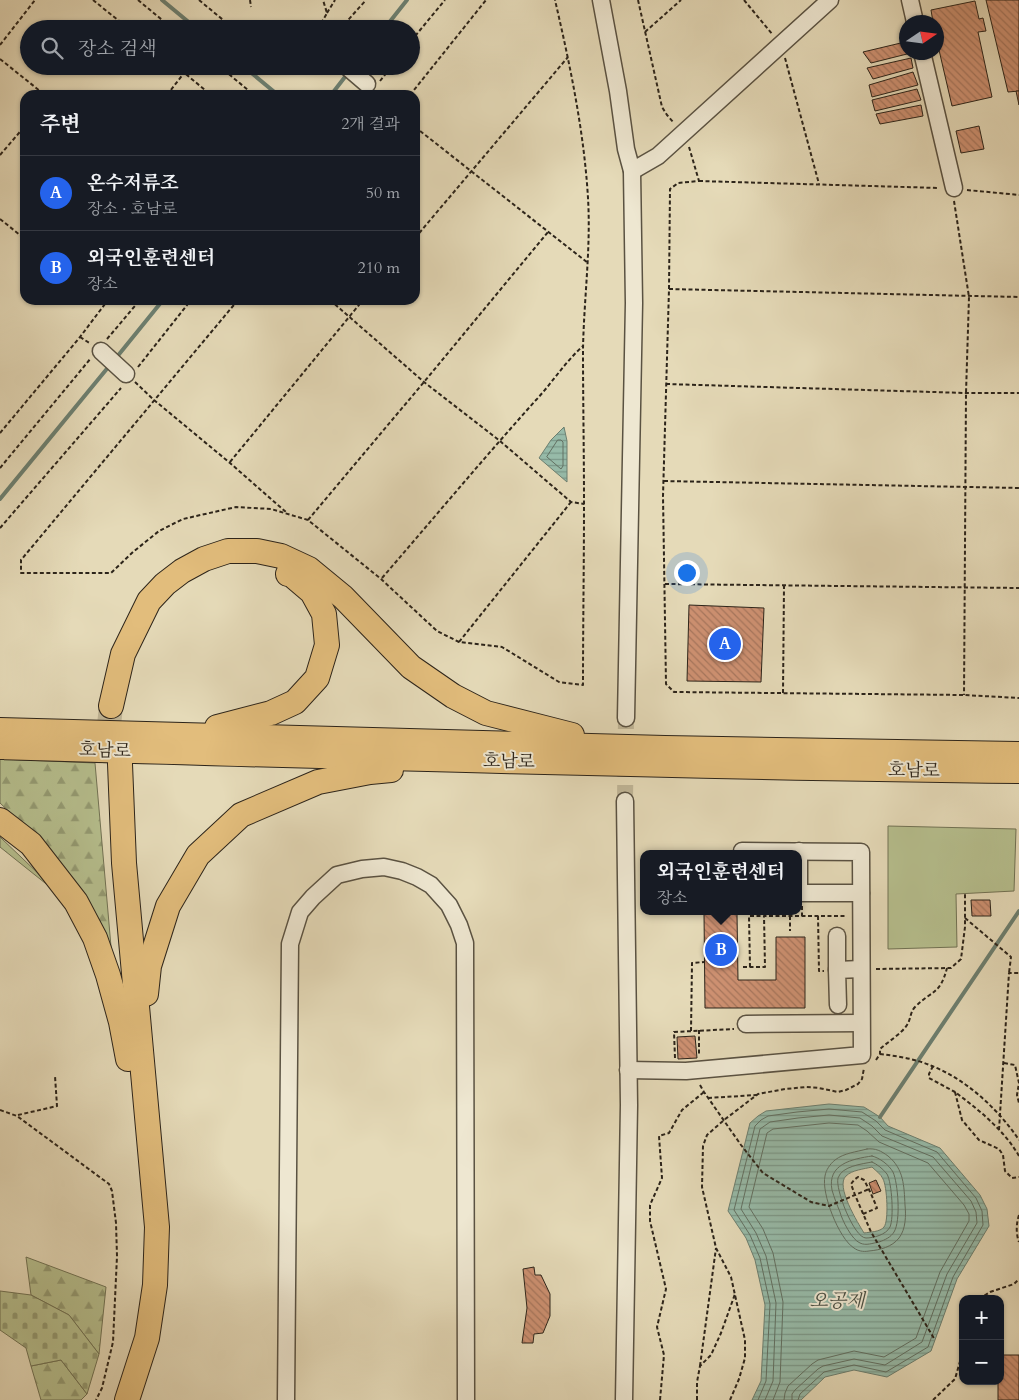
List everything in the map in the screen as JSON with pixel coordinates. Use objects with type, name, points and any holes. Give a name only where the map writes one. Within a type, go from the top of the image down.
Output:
[{"type":"highway","points":[[156,734],[223,726],[271,713],[295,702],[317,678],[327,645],[324,614],[312,592],[292,575],[262,565],[232,564],[208,570],[183,586],[164,606],[142,643],[117,706],[123,654],[149,601],[165,584],[204,558],[228,551],[257,551],[281,556],[309,569],[343,597],[411,667],[453,696],[486,713],[591,739],[665,748]]},
{"type":"highway","name":"호남로","points":[[0,730],[665,748],[1019,754]]},
{"type":"highway","name":"호남로","points":[[0,747],[484,761],[1019,771]]},
{"type":"highway","points":[[136,1067],[149,966],[168,906],[198,855],[241,815],[318,782],[370,772],[484,761]]},
{"type":"highway","points":[[113,764],[124,864],[145,1211],[142,1287],[128,1364],[118,1400]]},
{"type":"highway","points":[[0,820],[31,844],[76,902],[95,938],[136,1067],[157,1227],[155,1285],[147,1338],[127,1400]]},
{"type":"street","points":[[601,0],[632,172],[634,303],[626,718]]},
{"type":"street","points":[[632,172],[658,156],[830,0]]},
{"type":"street","points":[[910,0],[913,15]]},
{"type":"street","points":[[924,60],[954,188]]},
{"type":"street","points":[[356,75],[367,84]]},
{"type":"street","points":[[99,350],[128,376]]},
{"type":"street","points":[[624,1400],[629,1105],[625,801]]},
{"type":"street","points":[[628,1070],[686,1071],[862,1055],[861,852],[802,851]]},
{"type":"street","points":[[286,1400],[290,944],[300,912],[337,875],[362,869],[384,867],[402,871],[431,885],[449,905],[465,943],[466,1400]]},
{"type":"street","points":[[802,897],[861,893]]},
{"type":"street","points":[[837,936],[834,970],[838,1005]]},
{"type":"street","points":[[834,970],[861,969]]},
{"type":"street","points":[[746,1024],[861,1023]]},
{"type":"path","points":[[0,45],[35,0]]},
{"type":"path","points":[[94,0],[118,20]]},
{"type":"path","points":[[138,0],[162,20]]},
{"type":"path","points":[[199,0],[223,20]]},
{"type":"path","points":[[250,0],[252,7]]},
{"type":"path","points":[[324,0],[327,13]]},
{"type":"path","points":[[323,20],[335,0]]},
{"type":"path","points":[[348,20],[366,0]]},
{"type":"path","points":[[420,30],[445,0]]},
{"type":"path","points":[[414,90],[486,0]]},
{"type":"path","points":[[234,305],[21,560],[21,573],[112,573],[133,552],[159,531],[183,519],[236,507],[271,509],[308,520],[382,579],[437,631],[459,642],[502,647],[559,682],[583,685],[583,346],[588,263],[587,189],[568,57],[555,0]]},
{"type":"path","points":[[638,0],[662,107],[684,132],[699,181]]},
{"type":"path","points":[[644,32],[681,0]]},
{"type":"path","points":[[744,0],[781,44],[819,184]]},
{"type":"path","points":[[420,232],[568,57]]},
{"type":"path","points":[[0,59],[39,90]]},
{"type":"path","points":[[172,90],[183,75]]},
{"type":"path","points":[[186,75],[205,90]]},
{"type":"path","points":[[230,75],[248,90]]},
{"type":"path","points":[[420,131],[588,263]]},
{"type":"path","points":[[0,155],[20,132]]},
{"type":"path","points":[[1019,195],[954,188],[699,181],[678,183],[670,189],[664,481],[666,684],[674,692],[1019,698]]},
{"type":"path","points":[[954,188],[954,203],[969,297],[966,393],[964,696]]},
{"type":"path","points":[[0,219],[20,235]]},
{"type":"path","points":[[308,520],[548,232]]},
{"type":"path","points":[[669,289],[1019,297]]},
{"type":"path","points":[[0,433],[80,337],[104,305]]},
{"type":"path","points":[[0,468],[136,305]]},
{"type":"path","points":[[0,528],[187,305]]},
{"type":"path","points":[[336,305],[424,382],[500,441],[572,502],[584,504]]},
{"type":"path","points":[[230,463],[360,305]]},
{"type":"path","points":[[382,579],[574,354],[583,346]]},
{"type":"path","points":[[128,376],[288,514]]},
{"type":"path","points":[[666,384],[1019,393]]},
{"type":"path","points":[[664,481],[1019,488]]},
{"type":"path","points":[[459,642],[572,502]]},
{"type":"path","points":[[664,584],[1019,588]]},
{"type":"path","points":[[783,693],[784,586]]},
{"type":"path","points":[[861,969],[951,968],[961,959],[965,918],[964,893]]},
{"type":"path","points":[[750,967],[749,916],[846,916]]},
{"type":"path","points":[[743,967],[764,967],[764,916]]},
{"type":"path","points":[[790,916],[790,930]]},
{"type":"path","points":[[818,916],[818,971],[834,970]]},
{"type":"path","points":[[965,918],[1011,957],[999,1130]]},
{"type":"path","points":[[691,1031],[692,963],[704,962]]},
{"type":"path","points":[[870,1063],[876,1060],[880,1054],[880,1049],[906,1026],[915,1007],[937,990],[944,981],[947,968]]},
{"type":"path","points":[[1010,973],[1019,973]]},
{"type":"path","points":[[676,1062],[674,1032],[699,1030],[699,1061]]},
{"type":"path","points":[[880,1054],[928,1064],[956,1078],[1000,1116],[1019,1140]]},
{"type":"path","points":[[1004,1063],[1015,1065],[1019,1083],[1017,1095],[1019,1103]]},
{"type":"path","points":[[708,1098],[758,1094],[806,1087],[838,1092],[858,1084],[862,1079],[865,1066]]},
{"type":"path","points":[[933,1066],[929,1078],[955,1092],[978,1109],[999,1130],[1019,1156]]},
{"type":"path","points":[[17,1116],[57,1106],[55,1076]]},
{"type":"path","points":[[700,1078],[700,1087],[763,1173],[808,1201],[830,1206],[868,1189]]},
{"type":"path","points":[[660,1400],[664,1355],[657,1327],[666,1289],[650,1221],[650,1205],[662,1178],[659,1136],[669,1133],[682,1110],[704,1092]]},
{"type":"path","points":[[955,1092],[962,1120],[965,1124],[979,1140],[999,1149],[1003,1155],[1005,1172],[1012,1178],[1019,1177]]},
{"type":"path","points":[[730,1400],[739,1380],[745,1358],[745,1340],[731,1278],[716,1248],[702,1187],[703,1146],[707,1135],[758,1094]]},
{"type":"path","points":[[0,1110],[17,1116],[109,1184],[112,1191],[116,1223],[117,1256],[113,1342],[102,1388],[96,1400]]},
{"type":"path","points":[[863,1214],[877,1208],[864,1180],[858,1177],[851,1184],[855,1195],[863,1214],[871,1232],[935,1340]]},
{"type":"path","points":[[1019,1215],[1017,1235],[1019,1242]]},
{"type":"path","points":[[697,1400],[697,1382],[716,1248]]},
{"type":"path","points":[[985,1295],[1014,1284],[1019,1280]]},
{"type":"path","points":[[700,1366],[711,1354],[722,1333],[735,1294]]},
{"type":"path","points":[[933,1400],[955,1379],[959,1365]]},
{"type":"green space","points":[[0,759],[95,763],[112,958],[45,845],[0,803]]},
{"type":"green space","points":[[888,826],[1016,829],[1014,891],[956,894],[957,947],[888,949]]},
{"type":"green space","points":[[0,837],[65,899],[0,847]]},
{"type":"green space","points":[[26,1257],[106,1287],[99,1354],[69,1315],[31,1295]]},
{"type":"green space","points":[[0,1291],[31,1295],[69,1315],[99,1354],[87,1394],[61,1360],[31,1366],[26,1348],[0,1330]]},
{"type":"green space","points":[[61,1360],[87,1394],[81,1400],[41,1400],[31,1366]]},
{"type":"water","points":[[564,427],[567,441],[567,482],[539,458],[551,440]]},
{"type":"water","name":"오공제","points":[[829,1104],[864,1107],[880,1117],[888,1126],[940,1148],[980,1195],[987,1209],[989,1226],[957,1279],[931,1351],[887,1377],[854,1370],[825,1377],[801,1400],[752,1400],[761,1381],[765,1305],[755,1260],[746,1238],[728,1211],[750,1123],[766,1111]],"holes":[[[872,1167],[881,1176],[886,1189],[887,1218],[886,1224],[882,1229],[864,1233],[845,1196],[843,1181],[851,1172]]]},
{"type":"building","points":[[986,0],[1019,0],[1019,91],[1008,92]]},
{"type":"building","points":[[975,1],[979,19],[983,18],[986,31],[978,32],[992,97],[952,106],[941,60],[944,60],[944,15],[932,15],[931,10]]},
{"type":"building","points":[[899,43],[899,56],[871,63],[863,52]]},
{"type":"building","points":[[902,60],[911,60],[913,68],[873,79],[867,68]]},
{"type":"building","points":[[913,72],[918,85],[872,97],[869,85]]},
{"type":"building","points":[[917,89],[921,100],[875,111],[872,100]]},
{"type":"building","points":[[1016,91],[1019,91],[1019,105]]},
{"type":"building","points":[[921,105],[923,116],[880,124],[876,114]]},
{"type":"building","points":[[979,126],[984,149],[961,153],[956,131]]},
{"type":"building","points":[[689,605],[764,608],[761,682],[687,681]]},
{"type":"building","points":[[971,900],[990,900],[991,916],[972,916]]},
{"type":"building","points":[[704,915],[737,915],[738,980],[776,980],[776,937],[805,937],[805,1008],[705,1008]]},
{"type":"building","points":[[695,1036],[697,1058],[678,1059],[677,1037]]},
{"type":"building","points":[[876,1180],[881,1191],[873,1194],[869,1183]]},
{"type":"building","points":[[534,1267],[535,1275],[541,1275],[550,1294],[550,1316],[543,1333],[534,1334],[533,1343],[522,1343],[527,1308],[523,1269]]},
{"type":"building","points":[[1004,1355],[1019,1355],[1019,1400],[998,1400],[998,1385],[1004,1385]]},
{"type":"waterway","points":[[162,0],[186,20]]},
{"type":"waterway","points":[[391,20],[407,0]]},
{"type":"waterway","points":[[254,75],[272,90]]},
{"type":"waterway","points":[[335,90],[346,75]]},
{"type":"waterway","points":[[116,358],[159,305]]},
{"type":"waterway","points":[[0,499],[110,365]]},
{"type":"waterway","points":[[880,1117],[1019,911]]},
{"type":"tunnel","points":[[105,764],[111,706]]},
{"type":"tunnel","points":[[625,801],[626,718]]},
{"type":"place","name":"온수저류조","points":[[725,644]]},
{"type":"place","name":"외국인훈련센터","points":[[721,950]]}]
